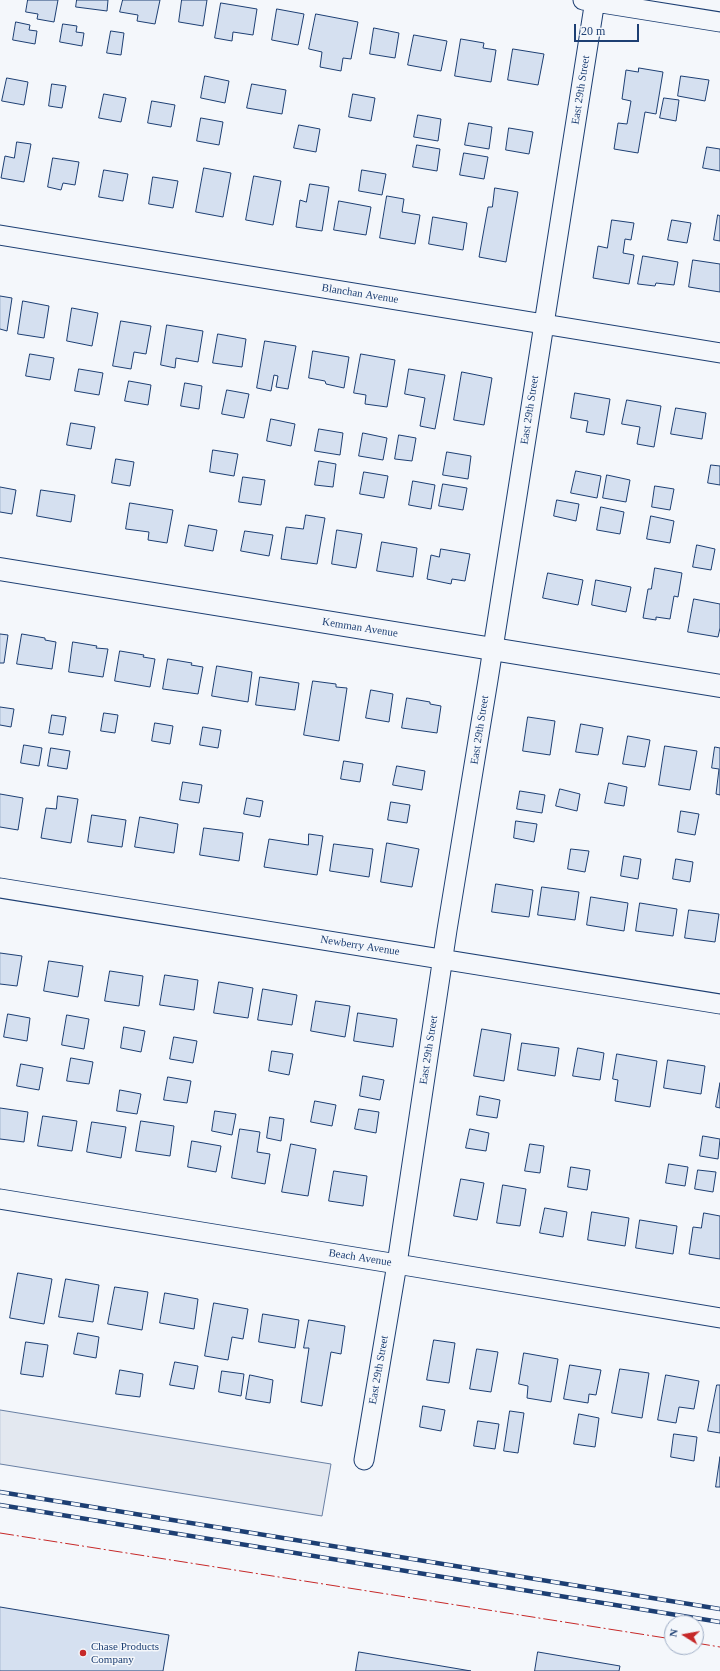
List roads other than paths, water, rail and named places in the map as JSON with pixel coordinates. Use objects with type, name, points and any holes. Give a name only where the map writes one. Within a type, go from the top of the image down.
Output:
[{"type":"street","points":[[591,1],[720,22]]},
{"type":"street","name":"East 29th Street","points":[[364,1460],[397,1264],[443,959],[493,649],[591,1]]},
{"type":"street","name":"Blanchan Avenue","points":[[0,235],[720,352]]},
{"type":"street","name":"Kemman Avenue","points":[[0,569],[720,686]]},
{"type":"street","name":"Newberry Avenue","points":[[0,888],[720,1004]]},
{"type":"street","name":"Beach Avenue","points":[[0,1199],[720,1318]]},
{"type":"railway","points":[[0,1492],[720,1609]]},
{"type":"railway","points":[[0,1505],[720,1622]]},
{"type":"place","name":"Chase Products Company","points":[[83,1653]]}]
